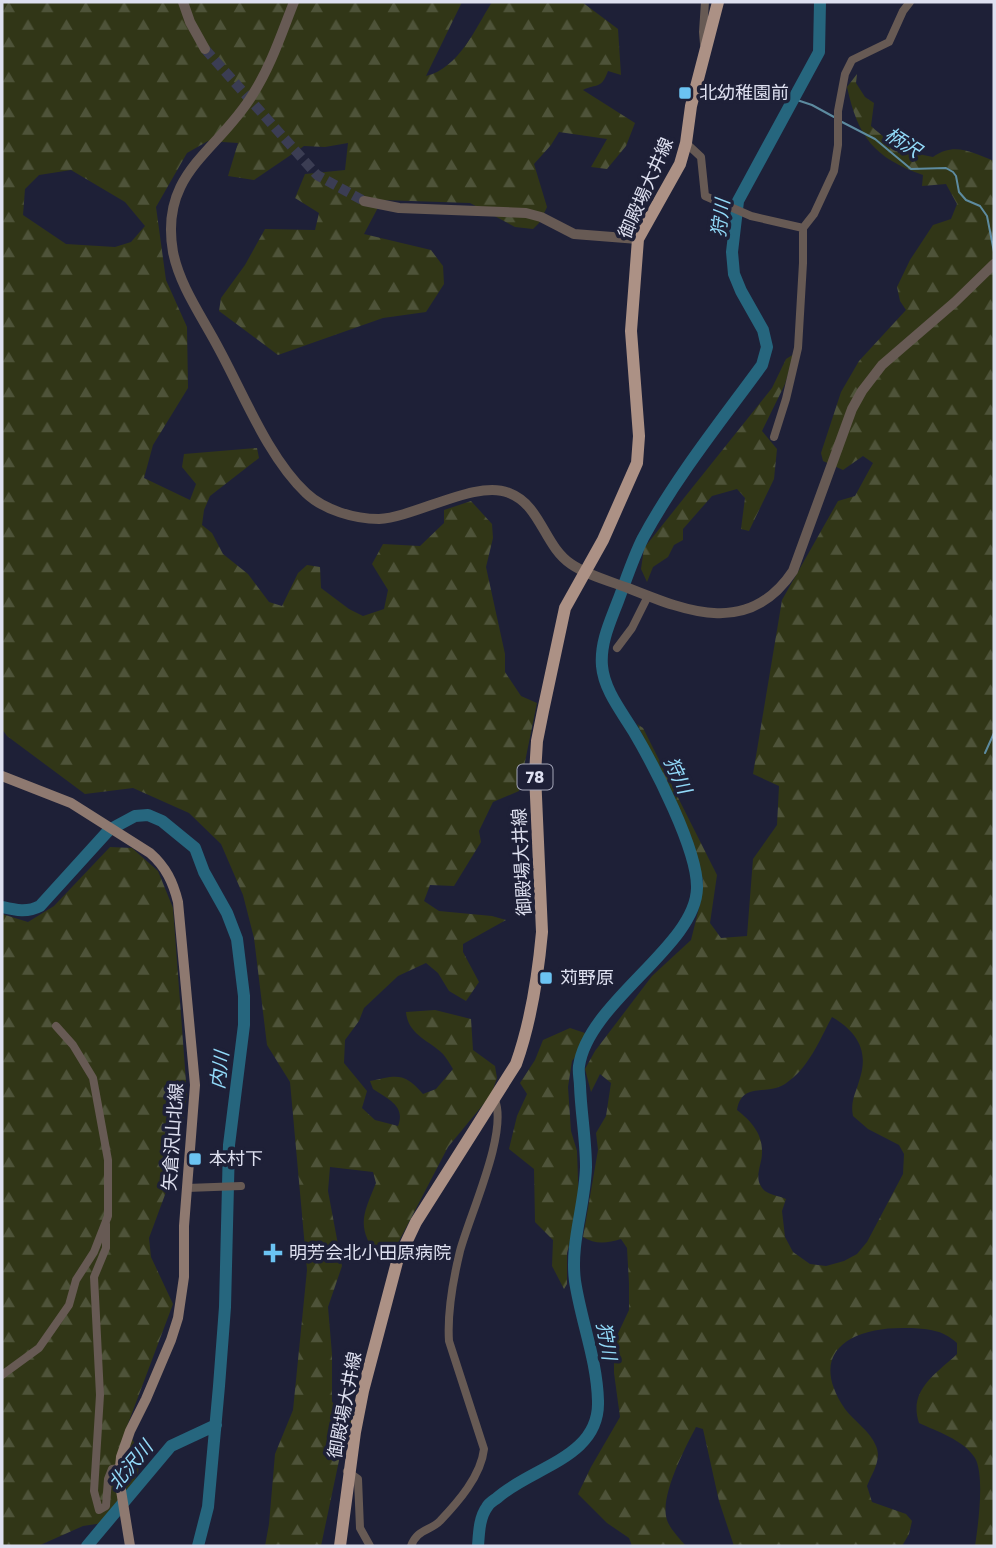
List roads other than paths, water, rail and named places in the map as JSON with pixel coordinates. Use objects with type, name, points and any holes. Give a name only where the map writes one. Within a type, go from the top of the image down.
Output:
[{"type":"main road","name":"御殿場大井線","points":[[340,1546],[347,1471],[363,1391],[402,1252],[416,1222],[495,1100],[524,1044],[540,958],[542,932],[535,774],[537,741],[565,608],[591,573],[637,463],[639,436],[631,331],[638,239],[680,164],[691,106],[719,2]]},
{"type":"main road","name":"矢倉沢山北線","points":[[2,776],[46,792],[122,834],[161,863],[174,886],[178,902],[195,1085],[184,1277],[178,1318],[146,1399],[130,1431],[119,1473],[130,1546]]},
{"type":"street","points":[[183,2],[190,22],[205,49]]},
{"type":"street","points":[[294,2],[255,92],[236,119],[199,158],[175,197],[172,234],[174,253],[183,284],[267,439],[290,476],[308,495],[346,515],[381,519],[476,492],[496,489],[521,499],[536,515],[559,554],[571,565],[704,614],[728,615],[755,606],[783,585],[793,571],[844,430],[862,391],[881,365],[994,264]]},
{"type":"street","points":[[705,2],[705,49]]},
{"type":"street","points":[[774,438],[798,348],[803,229],[814,214],[834,171],[838,145],[838,111],[845,74],[852,60],[890,41],[903,11],[910,2]]},
{"type":"street","points":[[686,143],[701,157],[705,196],[751,216],[803,229]]},
{"type":"street","points":[[364,201],[399,208],[526,213],[541,216],[574,234],[638,239]]},
{"type":"street","points":[[617,648],[632,628],[644,594]]},
{"type":"street","points":[[56,1026],[73,1045],[93,1078],[108,1160],[106,1248],[94,1278],[100,1395],[94,1491],[99,1510],[106,1506],[109,1474],[112,1469],[119,1473]]},
{"type":"street","points":[[411,1546],[423,1530],[438,1523],[475,1477],[482,1461],[484,1450],[449,1341],[448,1326],[460,1251],[497,1130],[498,1109],[495,1100]]},
{"type":"street","points":[[187,1188],[241,1186]]},
{"type":"street","points":[[2,1375],[39,1348],[74,1293],[79,1274],[89,1261],[106,1224]]},
{"type":"street","points":[[347,1471],[358,1479],[360,1528],[370,1546]]},
{"type":"waterway","name":"狩川","points":[[478,1546],[481,1521],[489,1504],[511,1487],[576,1449],[588,1436],[596,1420],[597,1386],[574,1267],[586,1167],[579,1066],[587,1042],[601,1019],[679,931],[692,910],[697,888],[690,852],[673,808],[606,684],[602,666],[604,641],[633,561],[656,515],[684,471],[762,365],[767,347],[763,330],[734,274],[732,252],[738,201],[819,52],[820,2]]},
{"type":"waterway","name":"柄沢","points":[[794,99],[834,117]]},
{"type":"waterway","name":"柄沢","points":[[842,122],[875,139],[911,169],[946,168],[953,172],[959,192],[966,200],[980,206],[987,216],[994,252]]},
{"type":"waterway","name":"柄沢","points":[[985,753],[994,733]]},
{"type":"waterway","name":"内川","points":[[2,907],[26,910],[40,906],[109,830],[135,816],[148,815],[162,821],[195,848],[237,939],[244,996],[244,1025],[229,1145],[225,1307],[219,1386],[208,1507],[198,1546]]},
{"type":"waterway","name":"北沢川","points":[[87,1546],[171,1446],[216,1425]]},
{"type":"tunnel","points":[[205,49],[317,175],[364,201]]},
{"type":"place","name":"北幼稚園前","points":[[685,93]]},
{"type":"place","name":"苅野原","points":[[546,978]]},
{"type":"place","name":"本村下","points":[[195,1159]]},
{"type":"place","name":"明芳会北小田原病院","points":[[273,1253]]}]
